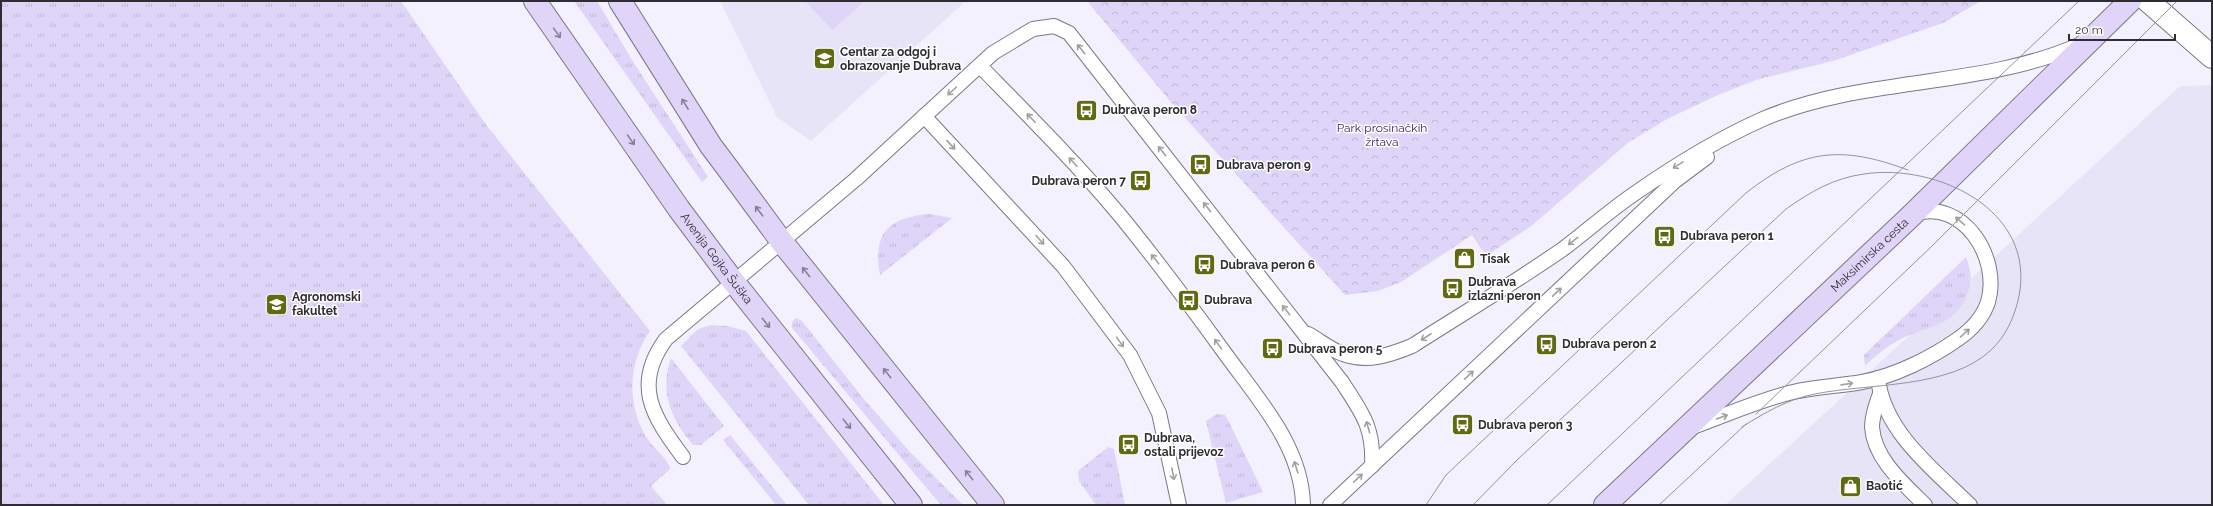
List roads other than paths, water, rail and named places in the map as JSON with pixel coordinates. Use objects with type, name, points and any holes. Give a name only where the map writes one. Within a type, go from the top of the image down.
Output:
[{"type":"main road","name":"Avenija Gojka Šuška","points":[[535,1],[679,209],[733,281],[911,505]]},
{"type":"main road","points":[[620,1],[711,146],[782,242],[993,505]]},
{"type":"main road","name":"Maksimirska cesta","points":[[1605,505],[1912,214],[2130,1]]},
{"type":"street","points":[[2148,1],[2212,57]]},
{"type":"lane","points":[[683,457],[665,433],[655,416],[649,390],[652,362],[666,339],[733,281],[782,242],[856,179],[993,53],[1033,29],[1054,26],[1069,34],[1342,382],[1365,418],[1373,445],[1372,466]]},
{"type":"lane","points":[[1303,331],[1344,354],[1365,357],[1387,356],[1412,346],[1562,249],[1632,194],[1682,162],[1764,119],[1814,103],[1863,92],[1967,76],[2026,64],[2090,41]]},
{"type":"lane","points":[[980,66],[1058,146],[1117,212],[1179,290],[1281,432],[1294,461],[1302,487],[1303,505]]},
{"type":"lane","points":[[924,116],[1063,266],[1130,355],[1159,413],[1179,505]]},
{"type":"lane","points":[[1330,505],[1675,181],[1737,133]]},
{"type":"lane","points":[[1685,430],[1773,398],[1878,378],[1921,360],[1959,338],[1973,326],[1983,313],[1988,301],[1990,278],[1986,257],[1974,234],[1958,219],[1948,213],[1925,210],[1912,214]]},
{"type":"lane","points":[[1878,378],[1880,394],[1902,434],[1918,455],[1970,505]]},
{"type":"lane","points":[[1880,394],[1874,411],[1872,427],[1878,450],[1885,462],[1925,505]]},
{"type":"tram line","points":[[1547,505],[2079,1]]},
{"type":"tram line","points":[[1756,414],[1932,246],[2177,1]]},
{"type":"tram line","points":[[1426,505],[1446,475],[1746,193],[1766,178],[1786,167],[1804,160],[1823,156],[1842,155],[1862,157],[1908,170]]},
{"type":"tram line","points":[[1473,505],[1517,460],[1786,209],[1813,192],[1832,182],[1864,174],[1892,173],[1921,176],[1950,185],[1975,199],[1997,217],[2012,239],[2020,266],[2019,296],[2009,325],[1991,350],[1974,363],[1954,372],[1932,378],[1815,394],[1795,399],[1777,407],[1742,427]]},
{"type":"tram line","points":[[1659,505],[1746,424]]},
{"type":"place","name":"Centar za odgoj i obrazovanje Dubrava","points":[[825,59]]},
{"type":"place","name":"Dubrava peron 8","points":[[1086,110]]},
{"type":"place","name":"Dubrava peron 9","points":[[1201,165]]},
{"type":"place","name":"Dubrava peron 7","points":[[1141,181]]},
{"type":"place","name":"Dubrava peron 1","points":[[1664,236]]},
{"type":"place","name":"Tisak","points":[[1464,259]]},
{"type":"place","name":"Dubrava peron 6","points":[[1205,265]]},
{"type":"place","name":"Dubrava izlazni peron","points":[[1452,289]]},
{"type":"place","name":"Dubrava","points":[[1188,300]]},
{"type":"place","name":"Agronomski fakultet","points":[[276,304]]},
{"type":"place","name":"Dubrava peron 2","points":[[1546,344]]},
{"type":"place","name":"Dubrava peron 5","points":[[1272,349]]},
{"type":"place","name":"Dubrava peron 3","points":[[1462,425]]},
{"type":"place","name":"Dubrava, ostali prijevoz","points":[[1129,445]]},
{"type":"place","name":"Baotić","points":[[1851,486]]},
{"type":"park label","name":"Park prosinačkih žrtava","points":[[1382,135]]}]
